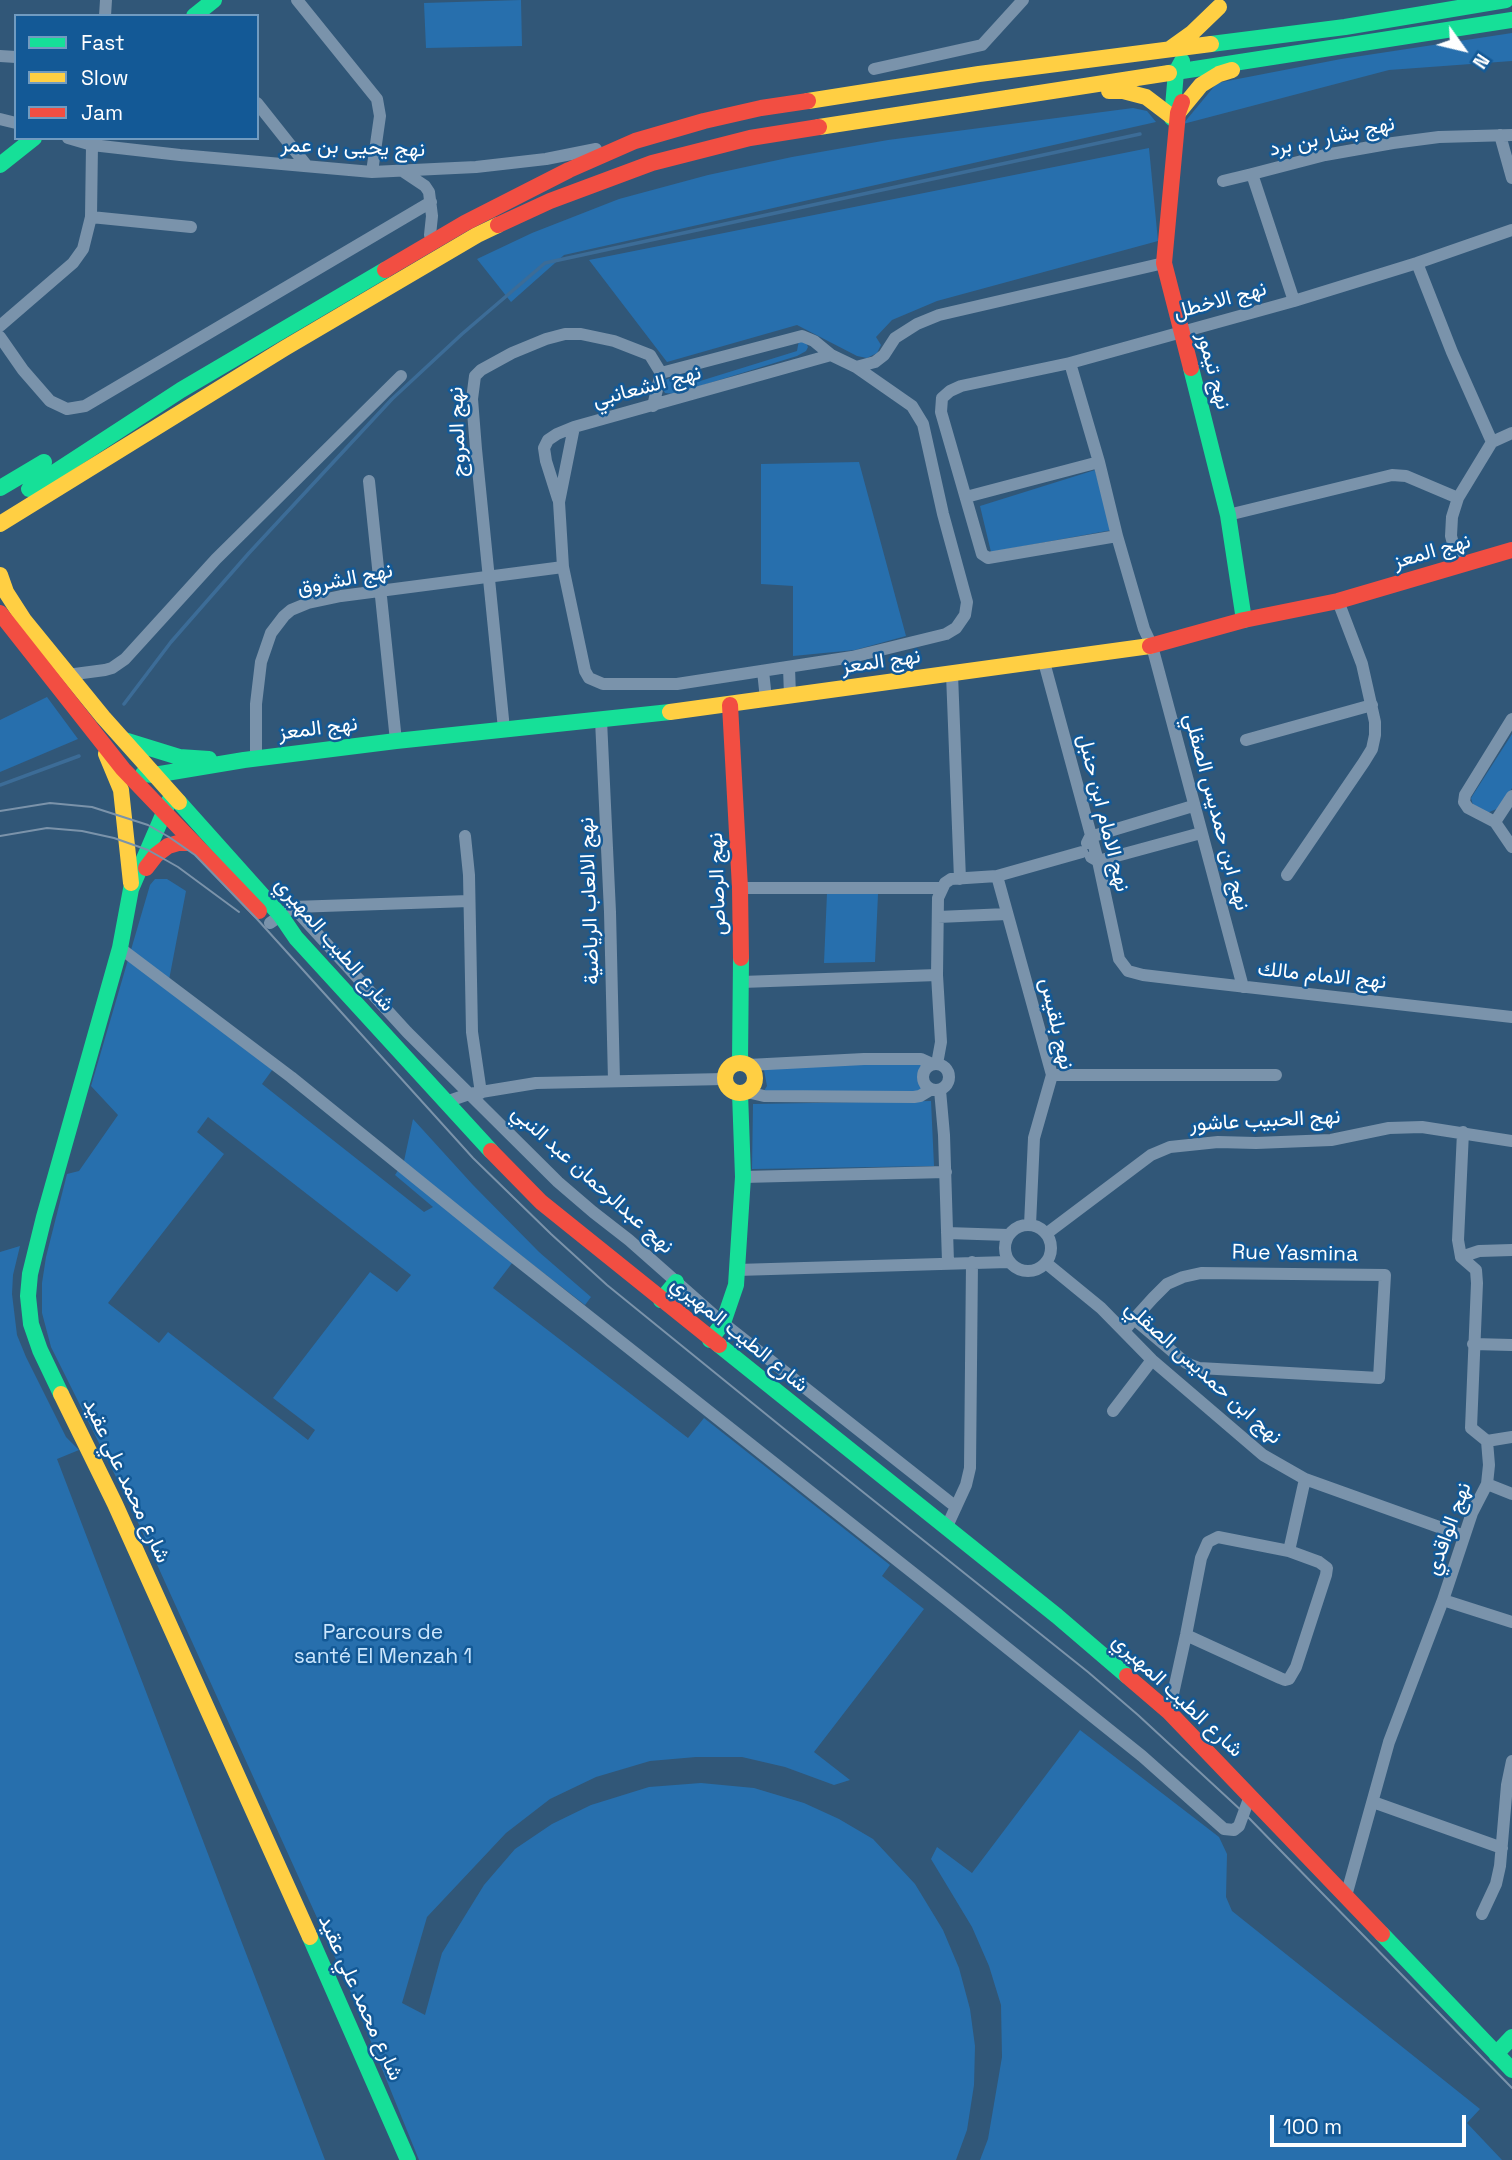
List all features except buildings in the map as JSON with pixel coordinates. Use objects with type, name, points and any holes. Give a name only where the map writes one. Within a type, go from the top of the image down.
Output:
[{"type":"main road","points":[[196,14],[214,0]]},
{"type":"main road","points":[[0,508],[181,390],[477,235],[538,206],[652,163],[750,138],[1071,89],[1269,37],[1506,0]]},
{"type":"main road","points":[[1168,50],[1223,10],[1247,34],[1269,37]]},
{"type":"main road","name":"نهج تيمور","points":[[1223,10],[1215,35],[1194,57],[1175,120],[1164,263],[1228,515],[1244,620]]},
{"type":"main road","points":[[0,488],[284,314],[430,235],[635,142],[704,121],[761,108],[979,74],[1168,50],[1194,57],[1263,57],[1512,20]]},
{"type":"main road","points":[[1014,97],[1040,88],[1172,64],[1194,57],[1345,27]]},
{"type":"main road","points":[[1071,89],[1140,94],[1153,101],[1175,120],[1201,85],[1219,74],[1263,57]]},
{"type":"main road","points":[[0,165],[31,140]]},
{"type":"main road","points":[[0,524],[78,477],[281,340],[465,223],[569,170]]},
{"type":"main road","points":[[0,541],[31,512],[120,458],[270,373],[437,267],[586,187]]},
{"type":"main road","name":"نهج المعز","points":[[123,769],[154,775],[250,759],[396,741],[730,705],[1152,646],[1244,620],[1338,601],[1512,550]]},
{"type":"main road","name":"شارع الطيب المهيري","points":[[0,575],[6,592],[24,620],[68,676],[281,915],[296,938],[541,1202],[1056,1616],[1169,1712],[1512,2070]]},
{"type":"main road","points":[[0,614],[123,769],[194,843],[281,915]]},
{"type":"main road","name":"نهج الرصاص","points":[[710,1340],[723,1323],[736,1286],[743,1177],[743,1092],[754,1084],[755,1079],[752,1069],[744,1064],[740,888],[730,705]]},
{"type":"main road","points":[[86,721],[102,746],[121,790],[128,842],[130,894]]},
{"type":"main road","name":"نهج المعز","points":[[124,740],[179,757],[250,759]]},
{"type":"main road","name":"شارع محمد علي عقيد","points":[[172,795],[130,894],[120,948],[38,1238],[28,1296],[31,1324],[40,1350],[115,1504],[288,1887],[408,2160]]},
{"type":"main road","points":[[130,894],[156,855],[178,842],[194,843]]},
{"type":"main road","points":[[743,1092],[729,1089],[724,1079],[726,1071],[732,1065],[744,1064]]},
{"type":"main road","points":[[661,1300],[676,1282]]},
{"type":"main road","points":[[1496,2054],[1512,2036]]},
{"type":"street","points":[[297,0],[377,99],[380,116],[372,172]]},
{"type":"street","points":[[874,69],[982,45],[1023,0]]},
{"type":"street","points":[[259,106],[307,166]]},
{"type":"street","points":[[1506,135],[1512,178]]},
{"type":"street","name":"نهج بشار بن برد","points":[[1294,301],[1252,174],[1325,155],[1394,143],[1506,135]]},
{"type":"street","name":"نهج يحيى بن عمر","points":[[75,140],[92,145],[180,155],[372,172],[469,168],[546,159],[635,142]]},
{"type":"street","points":[[0,326],[79,256],[91,217],[92,145]]},
{"type":"street","points":[[404,172],[425,186],[429,192],[430,235]]},
{"type":"street","points":[[1223,181],[1252,174]]},
{"type":"street","points":[[0,337],[23,370],[50,401],[67,409],[85,406],[431,202]]},
{"type":"street","points":[[91,217],[191,227]]},
{"type":"street","name":"نهج الاخطل","points":[[966,497],[940,404],[950,391],[961,386],[1070,363],[1294,301],[1512,230]]},
{"type":"street","points":[[856,367],[874,362],[884,355],[895,338],[917,324],[939,315],[1164,263]]},
{"type":"street","points":[[1417,263],[1451,352],[1492,442]]},
{"type":"street","name":"نهج المروج","points":[[504,729],[476,449],[472,398],[475,376],[512,353],[557,336],[573,333],[614,341],[650,355],[661,373]]},
{"type":"street","points":[[653,406],[661,373],[802,336],[856,367],[912,407],[923,424],[943,514],[967,602],[965,615],[956,628],[946,634],[852,657],[763,671],[766,699]]},
{"type":"street","name":"نهج الشعانبي","points":[[763,671],[677,684],[603,684],[589,678],[585,671],[563,567],[559,502],[574,427],[831,355]]},
{"type":"street","name":"نهج ابن حمديس الصقلي","points":[[1070,363],[1117,536],[1144,629],[1152,646],[1243,987]]},
{"type":"street","points":[[68,676],[112,668],[125,659],[216,559],[401,376]]},
{"type":"street","points":[[559,502],[544,448],[548,440],[574,427]]},
{"type":"street","points":[[1459,566],[1451,536],[1452,517],[1458,498],[1492,442],[1512,433]]},
{"type":"street","points":[[1099,462],[966,497],[978,543],[982,554],[988,558],[1117,536]]},
{"type":"street","points":[[1228,515],[1392,475],[1406,475],[1458,498]]},
{"type":"street","points":[[369,481],[396,741]]},
{"type":"street","name":"نهج الشروق","points":[[250,759],[261,662],[271,633],[291,610],[341,596],[563,567]]},
{"type":"street","points":[[1287,874],[1372,749],[1375,722],[1372,705],[1362,664],[1338,601]]},
{"type":"street","name":"نهج الامام ابن حنبل","points":[[1044,662],[1098,861],[1119,959],[1128,971]]},
{"type":"street","points":[[789,667],[790,696]]},
{"type":"street","points":[[952,674],[960,879]]},
{"type":"street","points":[[1246,740],[1372,705]]},
{"type":"street","points":[[1512,719],[1465,794],[1464,802],[1468,808],[1495,822],[1512,847]]},
{"type":"street","name":"نهج الالعاب الرياضية","points":[[601,720],[614,1081]]},
{"type":"street","points":[[1495,822],[1512,796]]},
{"type":"street","points":[[1082,852],[1090,836],[1193,806]]},
{"type":"street","points":[[935,1064],[941,1042],[937,975],[938,898],[945,883],[951,879],[997,876],[1082,852],[1098,861],[1200,834]]},
{"type":"street","points":[[464,835],[469,875],[475,1093]]},
{"type":"street","name":"نهج بلقيس","points":[[997,876],[1052,1075],[1034,1138],[1030,1225]]},
{"type":"street","points":[[740,888],[942,888]]},
{"type":"street","points":[[281,915],[470,901]]},
{"type":"street","points":[[938,917],[1007,914]]},
{"type":"street","name":"نهج عبدالرحمان عبد النبي","points":[[281,915],[475,1093],[558,1182],[723,1323],[956,1507]]},
{"type":"street","points":[[120,948],[291,1077],[512,1256],[946,1599],[1165,1775],[1224,1829],[1234,1830],[1239,1826],[1250,1796]]},
{"type":"street","name":"نهج الامام مالك","points":[[1128,971],[1243,987],[1512,1017]]},
{"type":"street","points":[[742,982],[937,975]]},
{"type":"street","points":[[743,1092],[764,1096],[914,1097],[945,1087],[949,1078],[945,1068],[921,1059],[744,1064]]},
{"type":"street","points":[[935,1064],[926,1068],[922,1077],[923,1083],[935,1090]]},
{"type":"street","points":[[1052,1075],[1276,1074]]},
{"type":"street","points":[[446,1102],[475,1093],[536,1083],[724,1079]]},
{"type":"street","points":[[935,1090],[946,1172],[948,1262]]},
{"type":"street","name":"نهج الحبيب عاشور","points":[[1046,1234],[1151,1155],[1170,1147],[1218,1142],[1331,1140],[1389,1128],[1422,1127],[1512,1141]]},
{"type":"street","name":"نهج الواقدي","points":[[1346,1896],[1389,1742],[1443,1600],[1472,1513],[1486,1484],[1489,1465],[1487,1441],[1471,1428],[1477,1283],[1476,1270],[1461,1257],[1458,1240],[1462,1132]]},
{"type":"street","points":[[743,1177],[946,1172]]},
{"type":"street","points":[[1036,1226],[1046,1234],[1051,1244],[1050,1254],[1046,1263],[1037,1270],[1026,1272],[1016,1269],[1008,1262],[1004,1244],[1008,1235],[1017,1227],[1036,1226]]},
{"type":"street","points":[[947,1233],[1008,1235]]},
{"type":"street","points":[[1461,1257],[1479,1251],[1512,1250]]},
{"type":"street","points":[[949,1530],[949,1522],[966,1485],[970,1468],[972,1262]]},
{"type":"street","points":[[737,1269],[1008,1262]]},
{"type":"street","name":"نهج ابن حمديس الصقلي","points":[[1046,1263],[1101,1308],[1153,1360],[1263,1455],[1305,1479],[1464,1536]]},
{"type":"street","name":"Rue Yasmina","points":[[1125,1331],[1135,1319],[1153,1298],[1167,1284],[1201,1273],[1385,1275],[1379,1378],[1199,1368],[1186,1363],[1135,1319]]},
{"type":"street","points":[[1473,1344],[1512,1345]]},
{"type":"street","points":[[1113,1411],[1153,1360]]},
{"type":"street","points":[[1487,1441],[1512,1437]]},
{"type":"street","points":[[1289,1551],[1305,1479]]},
{"type":"street","points":[[1486,1484],[1512,1494]]},
{"type":"street","points":[[1169,1712],[1201,1558],[1208,1542],[1218,1537],[1289,1551],[1323,1564],[1327,1571],[1296,1668],[1289,1679],[1280,1678],[1186,1635]]},
{"type":"street","points":[[1443,1600],[1512,1622]]},
{"type":"street","points":[[1482,1914],[1496,1884],[1512,1760]]},
{"type":"street","points":[[1373,1802],[1502,1848]]},
{"type":"green space","points":[[521,0],[522,46],[426,48],[424,3]]},
{"type":"green space","points":[[1512,33],[1512,61],[1389,70],[1183,124],[1217,83],[1341,59]]},
{"type":"green space","points":[[1133,108],[1147,111],[1156,122],[564,255],[511,302],[477,259],[532,233],[619,199],[708,175],[888,140]]},
{"type":"green space","points":[[1149,148],[1158,241],[937,301],[892,320],[876,337],[881,345],[877,353],[867,358],[857,356],[797,325],[667,362],[589,260]]},
{"type":"green space","points":[[799,340],[808,347],[797,356],[674,394],[665,393],[662,387],[665,380],[676,376],[684,386],[797,351]]},
{"type":"green space","points":[[859,462],[906,636],[855,650],[793,656],[793,586],[761,584],[761,464]]},
{"type":"green space","points":[[1095,470],[1112,530],[991,552],[980,506]]},
{"type":"green space","points":[[47,697],[78,739],[0,772],[0,720]]},
{"type":"green space","points":[[1512,734],[1512,788],[1499,808],[1487,813],[1473,805],[1471,798]]},
{"type":"green space","name":"Parcours de santé El Menzah 1","points":[[155,879],[167,879],[186,891],[169,980],[278,1062],[262,1084],[424,1212],[433,1207],[395,1175],[404,1161],[413,1119],[539,1252],[591,1297],[585,1305],[519,1254],[493,1288],[688,1438],[704,1418],[890,1565],[882,1576],[924,1609],[814,1752],[850,1780],[834,1785],[785,1767],[742,1757],[696,1757],[650,1761],[596,1777],[550,1799],[506,1833],[427,1917],[402,2003],[425,2015],[442,1953],[484,1885],[515,1849],[552,1824],[591,1805],[649,1787],[701,1783],[754,1788],[804,1803],[873,1839],[915,1884],[943,1930],[959,1968],[970,2009],[975,2046],[974,2085],[967,2130],[956,2160],[419,2160],[352,1995],[131,1507],[51,1347],[42,1313],[42,1283],[46,1257],[67,1174],[79,1171],[118,1115],[91,1086],[150,885]],"holes":[[[208,1117],[411,1275],[397,1292],[370,1272],[273,1398],[315,1430],[308,1440],[168,1332],[159,1343],[108,1303],[224,1154],[197,1132]]]},
{"type":"green space","points":[[827,893],[878,894],[875,962],[824,963]]},
{"type":"green space","points":[[925,1064],[919,1072],[919,1083],[924,1091],[762,1094],[767,1086],[763,1065]]},
{"type":"green space","points":[[931,1101],[934,1166],[752,1169],[753,1104]]},
{"type":"green space","points":[[20,1246],[13,1275],[12,1294],[17,1335],[66,1437],[79,1450],[57,1459],[325,2160],[0,2160],[0,1252]]},
{"type":"green space","points":[[1080,1730],[1219,1837],[1227,1854],[1226,1897],[1232,1911],[1480,2109],[1467,2123],[1502,2160],[980,2160],[988,2139],[1002,2057],[1001,2005],[989,1966],[972,1927],[931,1859],[937,1847],[972,1873]]},
{"type":"waterway","points":[[124,704],[171,642],[249,553],[392,399],[545,263],[1140,134]]},
{"type":"waterway","points":[[0,785],[79,756]]},
{"type":"tram line","points":[[0,811],[50,803],[92,807],[148,825],[195,855],[257,919],[473,1158],[551,1234],[607,1285],[1138,1715],[1244,1813],[1512,2088]]},
{"type":"tram line","points":[[0,836],[47,828],[82,831],[114,838],[148,850],[178,867],[239,912]]},
{"type":"traffic: fast","points":[[196,14],[214,0]]},
{"type":"traffic: fast","points":[[1211,44],[1345,27],[1506,0]]},
{"type":"traffic: fast","points":[[1169,73],[1512,20]]},
{"type":"traffic: fast","points":[[1172,118],[1176,72],[1182,61]]},
{"type":"traffic: fast","points":[[0,165],[31,140]]},
{"type":"traffic: fast","points":[[29,489],[181,390],[385,270]]},
{"type":"traffic: fast","points":[[1191,368],[1228,515],[1244,620]]},
{"type":"traffic: fast","points":[[0,488],[44,462]]},
{"type":"traffic: fast","points":[[143,774],[154,775],[244,760],[396,741],[670,712]]},
{"type":"traffic: fast","points":[[124,740],[179,757],[209,759]]},
{"type":"traffic: fast","points":[[61,1394],[31,1324],[28,1296],[30,1274],[120,948],[131,889],[169,801]]},
{"type":"traffic: fast","points":[[179,802],[281,916],[296,938],[491,1151]]},
{"type":"traffic: fast","points":[[740,1063],[741,958]]},
{"type":"traffic: fast","points":[[710,1340],[723,1323],[736,1285],[743,1177],[740,1093]]},
{"type":"traffic: fast","points":[[661,1300],[676,1282]]},
{"type":"traffic: fast","points":[[719,1345],[1057,1616],[1127,1676]]},
{"type":"traffic: fast","points":[[1382,1934],[1512,2070]]},
{"type":"traffic: fast","points":[[310,1937],[408,2160]]},
{"type":"traffic: fast","points":[[1496,2054],[1512,2037]]},
{"type":"traffic: slow","points":[[1171,48],[1192,33],[1219,7]]},
{"type":"traffic: slow","points":[[808,101],[979,74],[1211,44]]},
{"type":"traffic: slow","points":[[1178,113],[1201,85],[1232,70]]},
{"type":"traffic: slow","points":[[819,127],[1169,73]]},
{"type":"traffic: slow","points":[[1109,91],[1123,91],[1146,97],[1171,116]]},
{"type":"traffic: slow","points":[[0,524],[285,348],[498,225]]},
{"type":"traffic: slow","points":[[0,575],[6,592],[24,620],[103,717],[179,802]]},
{"type":"traffic: slow","points":[[670,712],[1150,646]]},
{"type":"traffic: slow","points":[[106,754],[121,790],[131,883]]},
{"type":"traffic: slow","points":[[740,1063],[751,1067],[755,1078],[751,1089],[740,1093],[729,1089],[725,1078],[729,1067],[740,1063]]},
{"type":"traffic: slow","points":[[61,1394],[115,1504],[310,1937]]},
{"type":"traffic: jam","points":[[385,270],[465,223],[569,170],[635,141],[704,121],[808,101]]},
{"type":"traffic: jam","points":[[1182,102],[1178,113],[1164,263],[1191,368]]},
{"type":"traffic: jam","points":[[498,225],[550,201],[652,163],[750,138],[819,127]]},
{"type":"traffic: jam","points":[[1150,646],[1244,620],[1338,601],[1512,550]]},
{"type":"traffic: jam","points":[[0,613],[123,769],[259,911]]},
{"type":"traffic: jam","points":[[730,705],[741,958]]},
{"type":"traffic: jam","points":[[146,868],[156,855],[168,846],[194,843]]},
{"type":"traffic: jam","points":[[491,1151],[541,1202],[719,1345]]},
{"type":"traffic: jam","points":[[1127,1676],[1169,1712],[1382,1934]]}]
